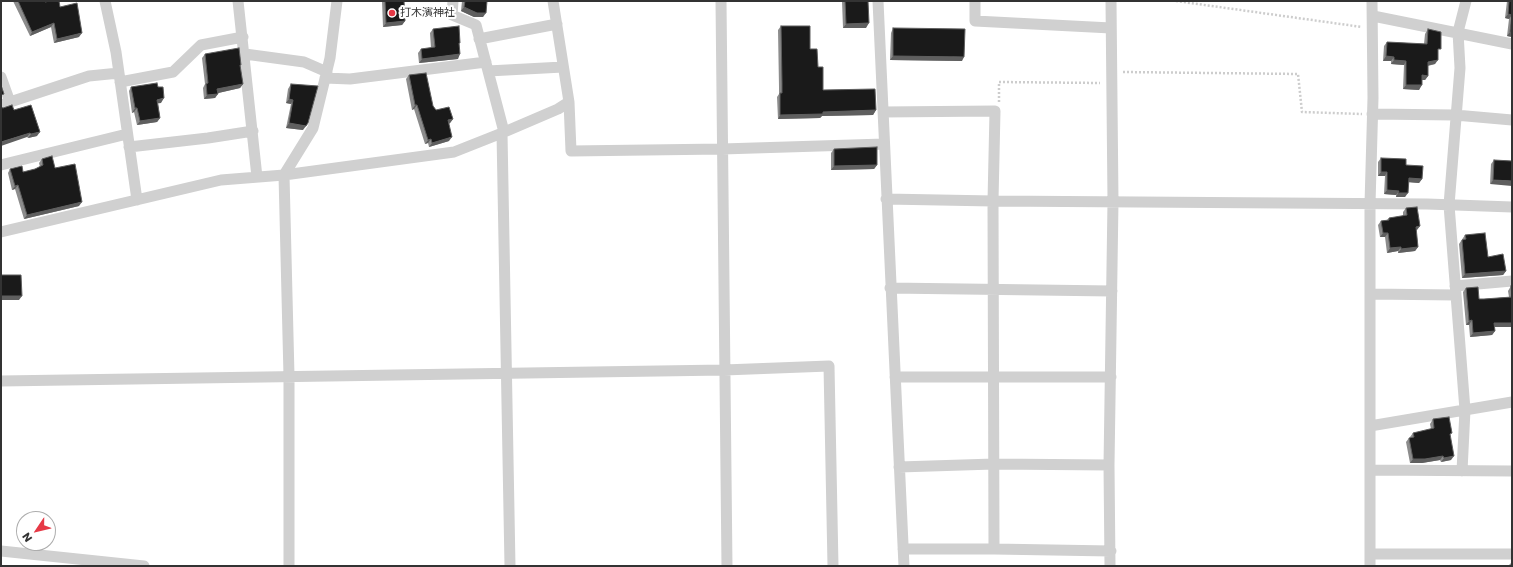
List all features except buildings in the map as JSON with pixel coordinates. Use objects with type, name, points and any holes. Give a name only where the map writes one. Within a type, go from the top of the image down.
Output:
[{"type":"street","points":[[105,1],[119,77],[137,200]]},
{"type":"street","points":[[238,1],[245,54],[257,178]]},
{"type":"street","points":[[289,566],[289,376],[284,175],[313,128],[330,58],[338,1]]},
{"type":"street","points":[[453,1],[452,15],[476,25],[503,132],[510,566]]},
{"type":"street","points":[[553,1],[569,102],[571,151],[722,149],[884,144]]},
{"type":"street","points":[[721,1],[727,566]]},
{"type":"street","points":[[878,1],[890,288],[904,566]]},
{"type":"street","points":[[975,1],[974,21],[1111,28]]},
{"type":"street","points":[[1110,566],[1109,465],[1113,201],[1111,1]]},
{"type":"street","points":[[1370,566],[1370,204],[1373,29],[1372,1]]},
{"type":"street","points":[[1462,470],[1465,410],[1449,205],[1455,115],[1460,68],[1458,32],[1466,1]]},
{"type":"street","points":[[1372,16],[1512,44]]},
{"type":"street","points":[[479,39],[557,24]]},
{"type":"street","points":[[1,77],[6,103],[89,76],[119,77],[173,72],[201,45],[243,37]]},
{"type":"street","points":[[245,54],[304,62],[326,75],[350,79],[487,67],[564,67]]},
{"type":"street","points":[[1,232],[221,180],[284,175],[454,152],[558,109],[569,102]]},
{"type":"street","points":[[882,112],[995,111],[993,201],[994,549]]},
{"type":"street","points":[[1372,114],[1455,115],[1512,120]]},
{"type":"street","points":[[129,147],[253,131]]},
{"type":"street","points":[[1,165],[127,134]]},
{"type":"street","points":[[886,199],[1512,207]]},
{"type":"street","points":[[1370,294],[1456,291],[1512,281]]},
{"type":"street","points":[[890,288],[993,288],[1112,291]]},
{"type":"street","points":[[1,381],[724,370],[829,366],[833,566]]},
{"type":"street","points":[[895,377],[1111,377]]},
{"type":"street","points":[[1370,426],[1512,402]]},
{"type":"street","points":[[899,466],[994,464],[1109,465]]},
{"type":"street","points":[[1370,470],[1512,471]]},
{"type":"street","points":[[903,549],[1111,551]]},
{"type":"street","points":[[1,551],[144,566]]},
{"type":"street","points":[[1370,554],[1512,554]]},
{"type":"path","points":[[1176,1],[1373,29]]},
{"type":"path","points":[[995,111],[999,104],[999,82],[1112,77],[1298,74],[1302,112],[1372,114]]},
{"type":"place","name":"打木濱神社","points":[[392,13]]}]
